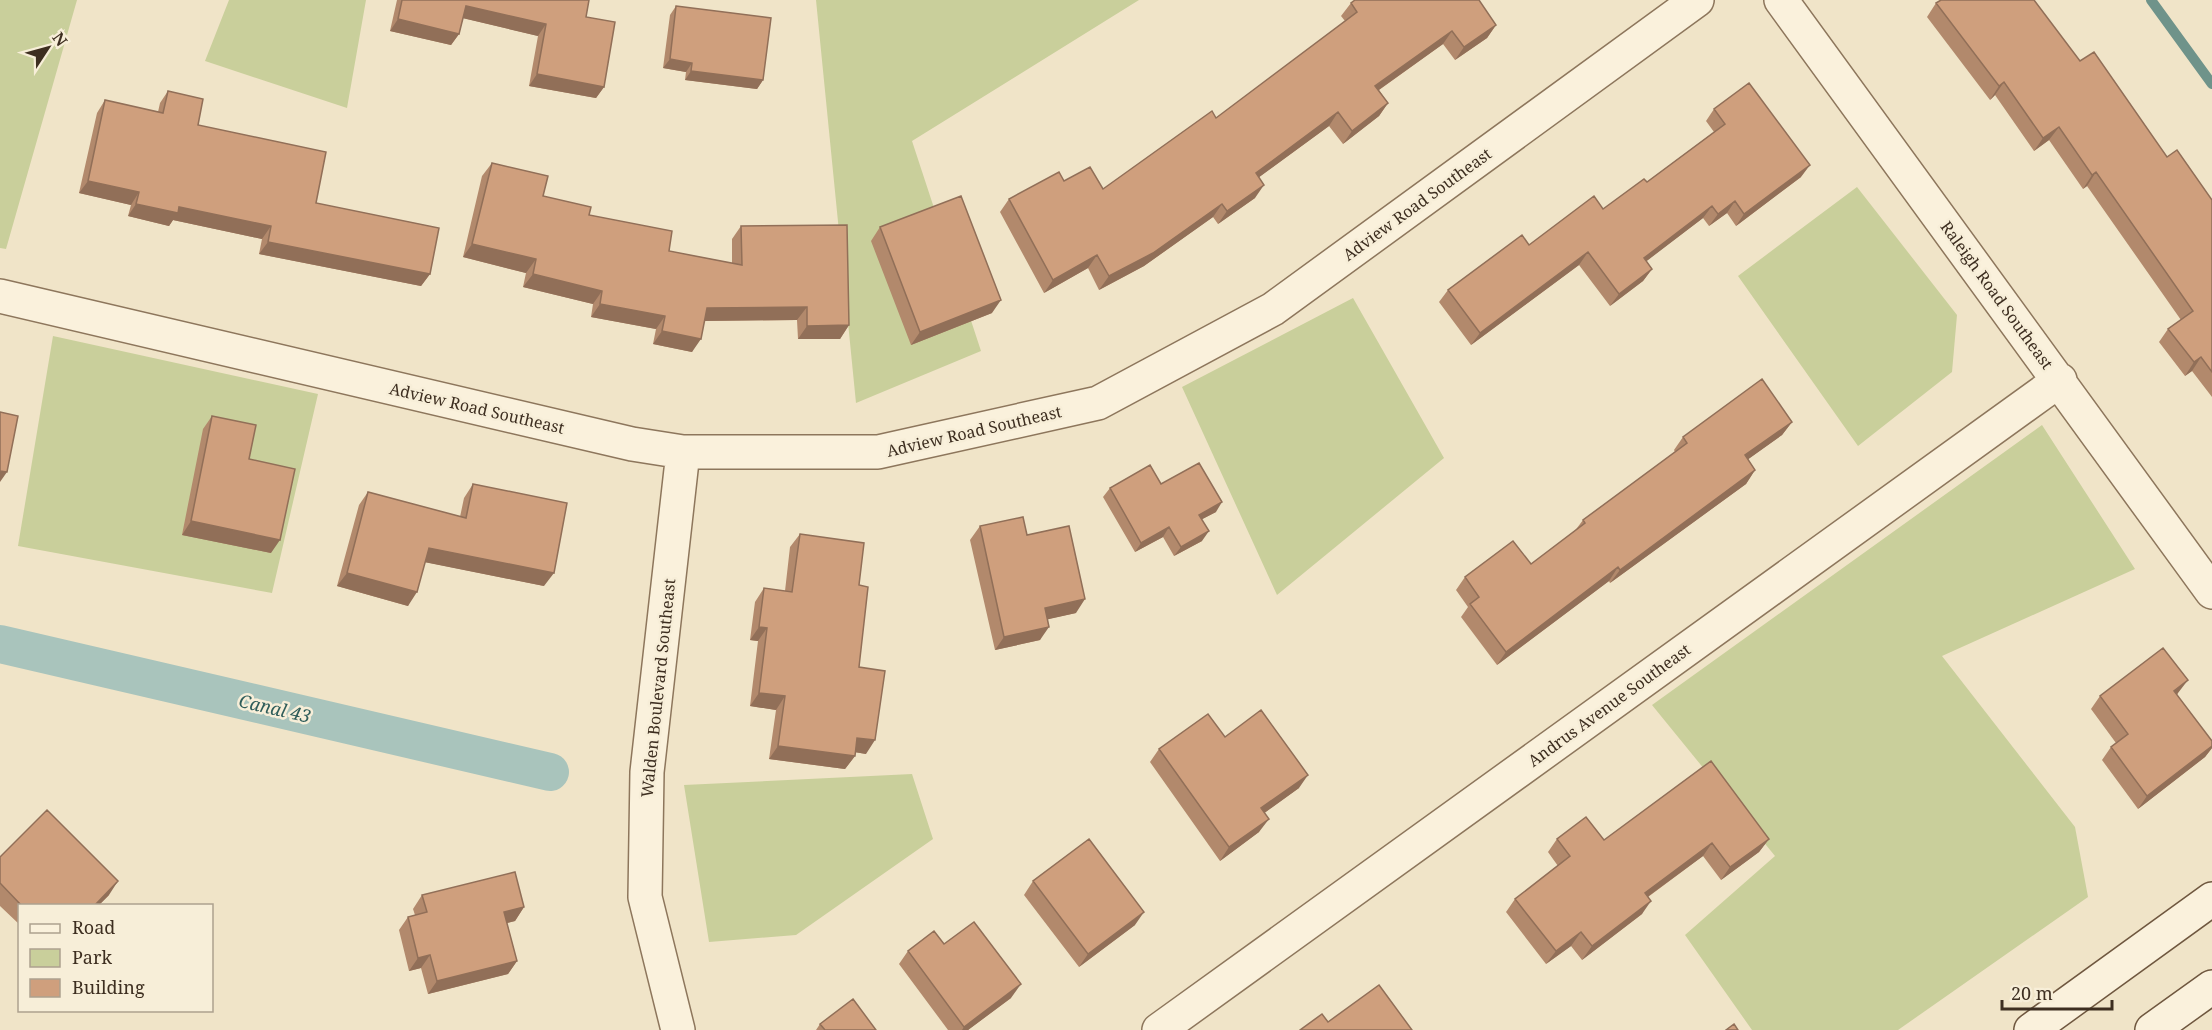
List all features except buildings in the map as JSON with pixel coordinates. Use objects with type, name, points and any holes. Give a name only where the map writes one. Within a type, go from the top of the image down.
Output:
[{"type":"street","name":"Adview Road Southeast","points":[[0,296],[632,444],[683,452],[878,452],[1098,403],[1274,309],[1697,0]]},
{"type":"street","name":"Raleigh Road Southeast","points":[[1780,0],[2060,380],[2212,592]]},
{"type":"street","name":"Andrus Avenue Southeast","points":[[1159,1030],[2060,380]]},
{"type":"street","name":"Walden Boulevard Southeast","points":[[678,1030],[645,897],[647,772],[683,452]]},
{"type":"street","points":[[2031,1030],[2212,899]]},
{"type":"street","points":[[2152,1030],[2212,987]]},
{"type":"green space","points":[[0,0],[77,0],[6,249],[0,248]]},
{"type":"green space","points":[[229,0],[366,0],[347,108],[205,61]]},
{"type":"green space","points":[[816,0],[1139,0],[912,141],[981,351],[856,403]]},
{"type":"green space","points":[[1857,187],[1957,315],[1952,372],[1858,446],[1738,276]]},
{"type":"green space","points":[[1353,298],[1444,458],[1277,595],[1182,387]]},
{"type":"green space","points":[[53,336],[318,394],[272,593],[18,546]]},
{"type":"green space","points":[[2042,425],[2135,569],[1942,656],[2075,827],[2088,897],[1898,1030],[1752,1030],[1685,935],[1775,856],[1652,705]]},
{"type":"green space","points":[[912,774],[933,839],[796,935],[709,942],[684,785]]},
{"type":"waterway","points":[[2151,0],[2212,84]]},
{"type":"waterway","name":"Canal 43","points":[[0,644],[550,772]]}]
